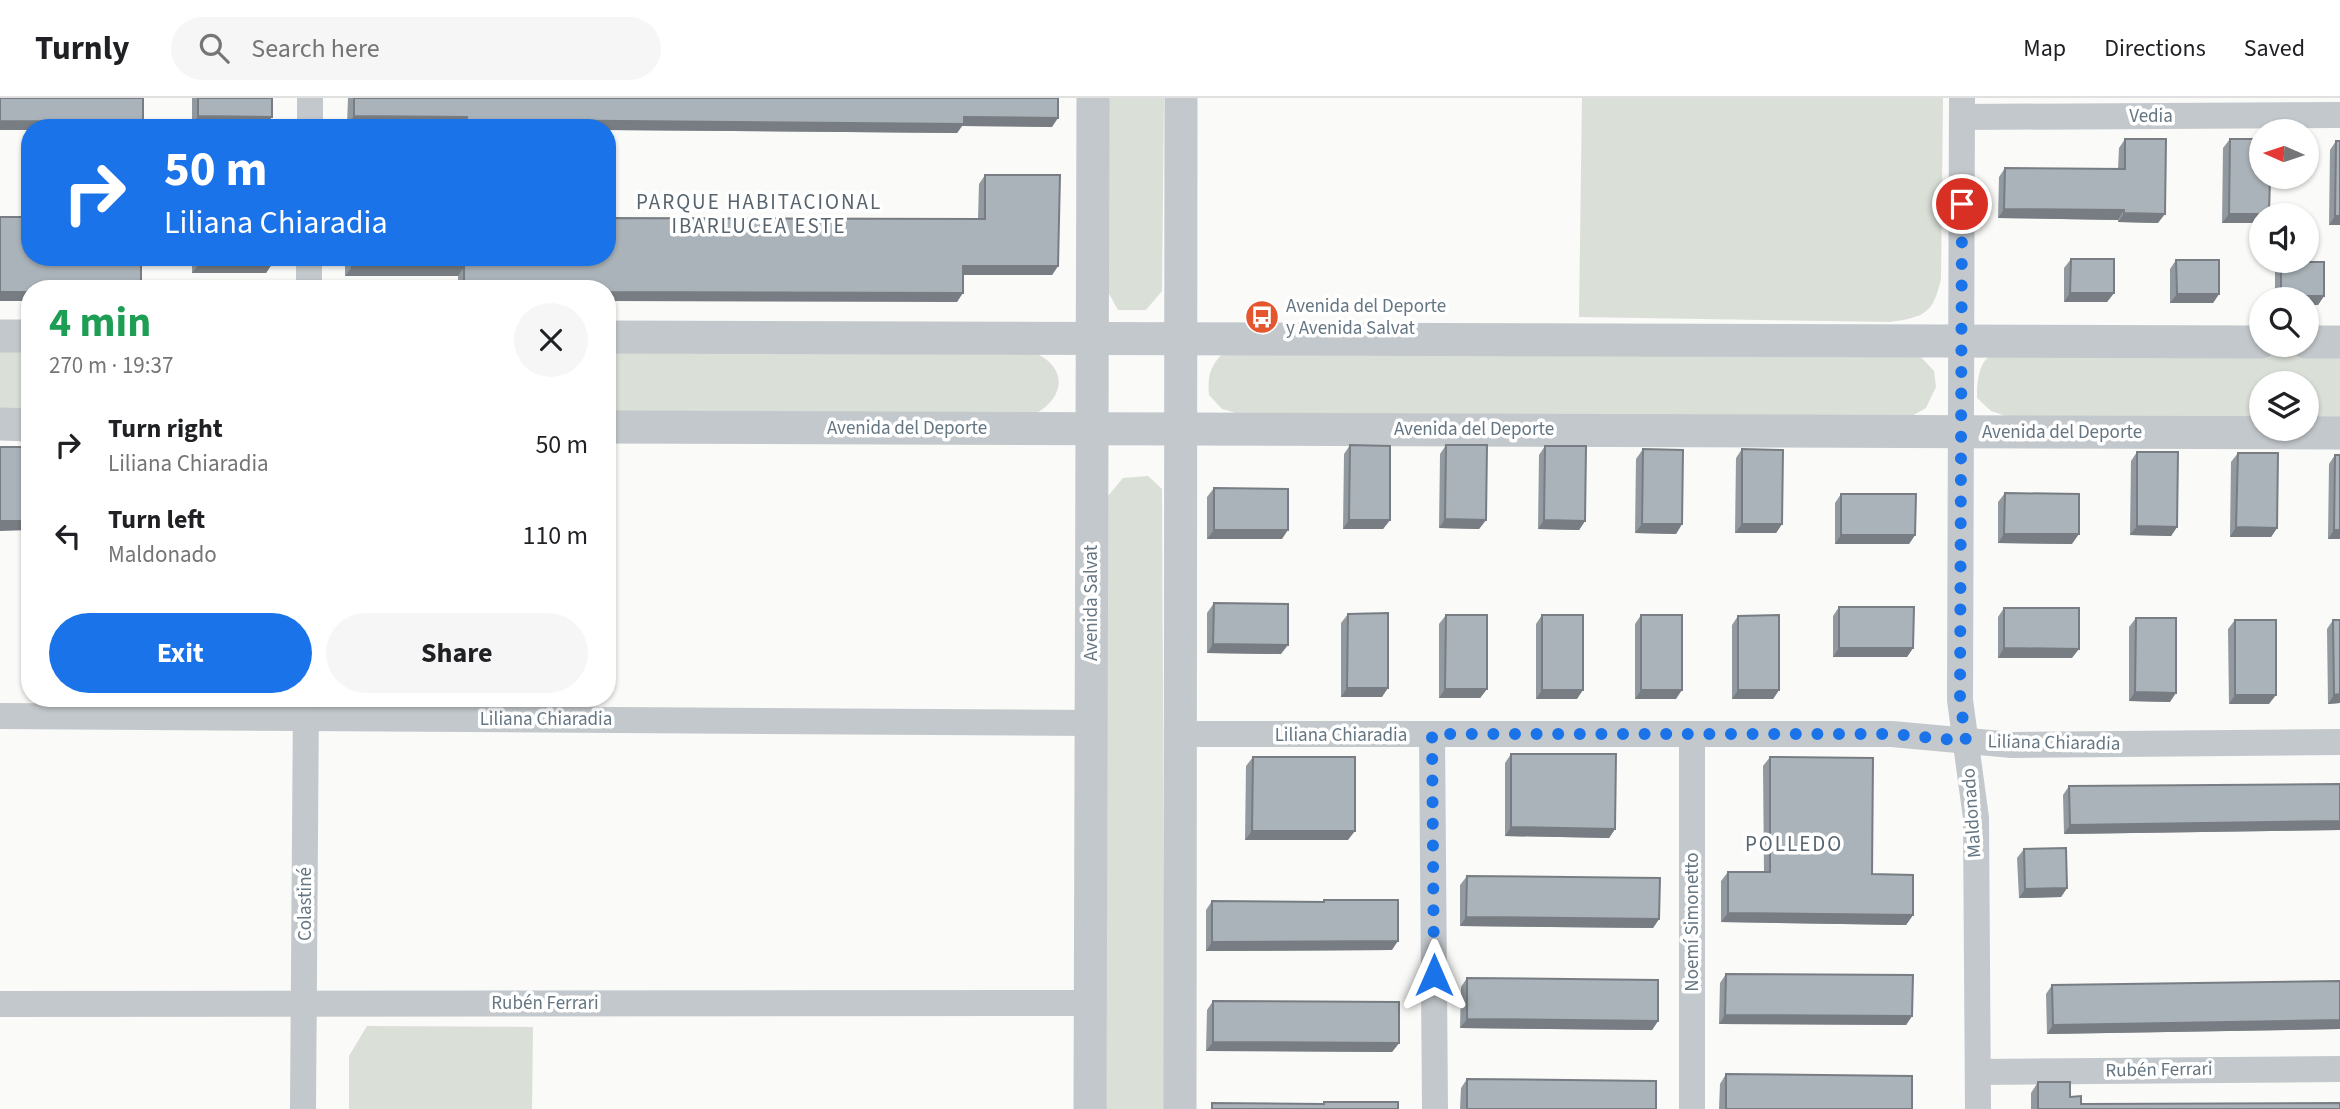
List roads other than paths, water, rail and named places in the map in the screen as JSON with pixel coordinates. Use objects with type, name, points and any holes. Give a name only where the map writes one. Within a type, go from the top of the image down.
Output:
[{"type":"street","points":[[310,98],[310,119]]},
{"type":"street","name":"Avenida Salvat","points":[[1090,1109],[1093,98]]},
{"type":"street","points":[[1180,1109],[1181,98]]},
{"type":"street","name":"Vedia","points":[[1962,108],[2340,115]]},
{"type":"street","name":"Maldonado","points":[[1962,108],[1960,700],[1976,818],[1978,1109]]},
{"type":"street","points":[[0,336],[21,336]]},
{"type":"street","points":[[616,337],[2249,342]]},
{"type":"street","points":[[2319,342],[2340,342]]},
{"type":"street","points":[[0,425],[21,425]]},
{"type":"street","name":"Avenida del Deporte","points":[[616,426],[2340,433]]},
{"type":"street","name":"Liliana Chiaradia","points":[[0,716],[306,708],[1091,723]]},
{"type":"street","name":"Colastiné","points":[[303,1109],[306,708]]},
{"type":"street","name":"Liliana Chiaradia","points":[[1181,734],[1892,734],[2012,745],[2340,742]]},
{"type":"street","points":[[1432,734],[1434,1109]]},
{"type":"street","name":"Noemí Simonetto","points":[[1692,734],[1692,1109]]},
{"type":"street","name":"Rubén Ferrari","points":[[0,1004],[1090,1003]]},
{"type":"street","name":"Rubén Ferrari","points":[[1978,1072],[2340,1069]]},
{"type":"place","name":"Avenida del Deporte y Avenida Salvat","points":[[1262,317]]},
{"type":"district","name":"PARQUE HABITACIONAL IBARLUCEA ESTE","points":[[759,214]]},
{"type":"district","name":"POLLEDO","points":[[1794,844]]}]
